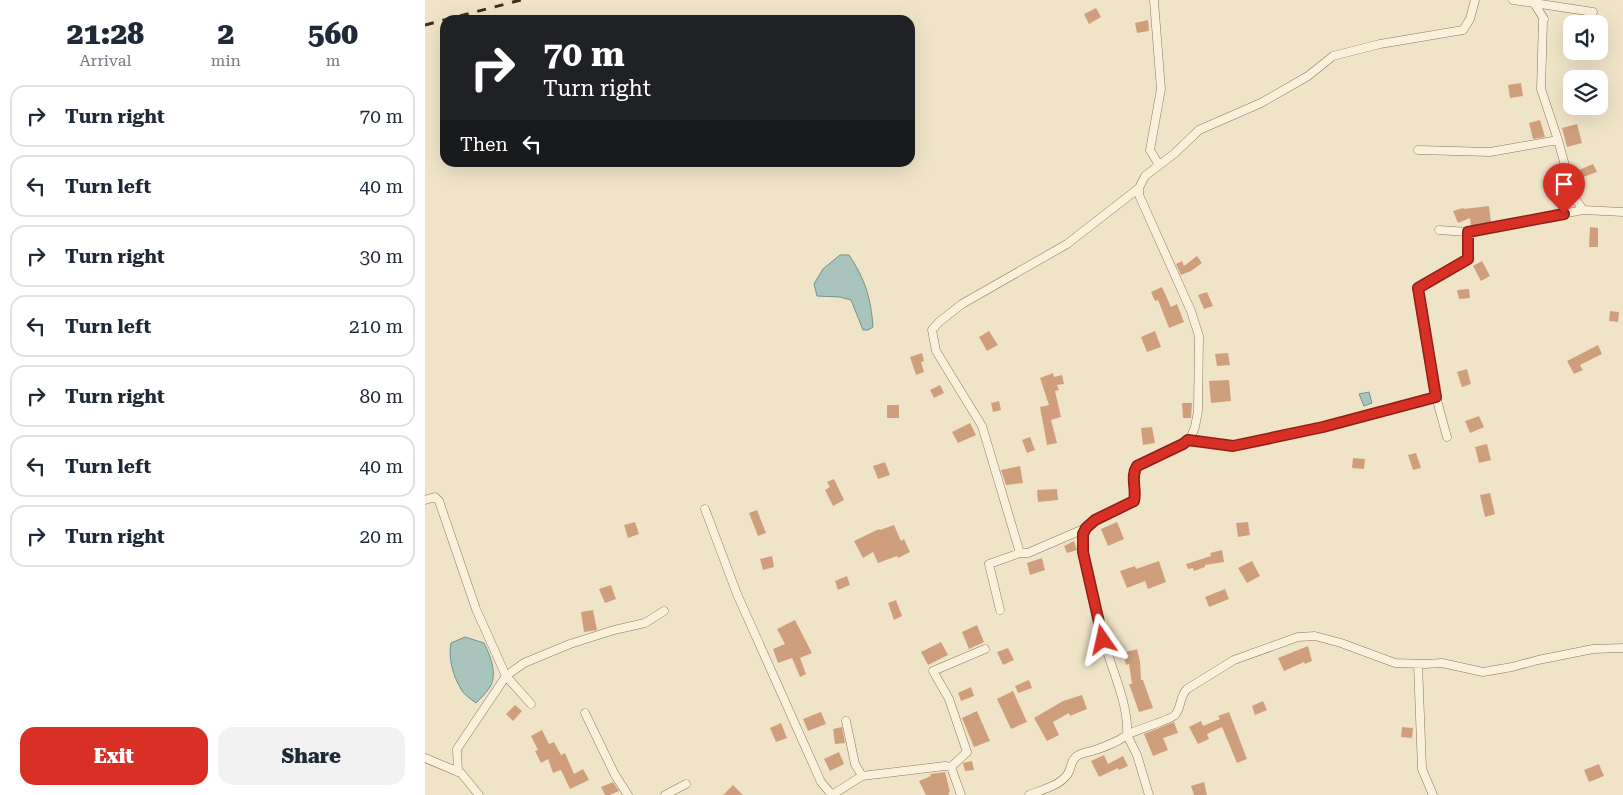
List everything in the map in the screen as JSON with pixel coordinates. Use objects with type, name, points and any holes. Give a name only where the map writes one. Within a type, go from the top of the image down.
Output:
[{"type":"street","points":[[1020,553],[982,426],[936,351],[932,330],[962,304],[1067,244],[1139,188],[1145,176],[1175,154],[1199,130],[1261,103],[1308,76],[1333,56],[1380,44],[1463,30],[1470,19],[1475,0]]},
{"type":"street","points":[[1513,0],[1593,12]]},
{"type":"street","points":[[1154,2],[1161,89],[1150,150],[1159,165]]},
{"type":"street","points":[[1534,4],[1544,20],[1541,89],[1558,140],[1573,195],[1583,210]]},
{"type":"street","points":[[1418,150],[1490,152],[1558,140]]},
{"type":"street","points":[[1000,610],[989,564],[1020,553],[1028,553],[1086,528],[1095,520],[1134,501],[1136,494],[1133,471],[1137,466],[1183,444],[1191,438],[1195,427],[1198,411],[1199,336],[1139,195],[1139,188]]},
{"type":"street","points":[[1439,230],[1468,232],[1583,210],[1623,212]]},
{"type":"street","points":[[1447,437],[1436,397],[1418,288],[1468,259],[1468,232]]},
{"type":"street","points":[[1188,440],[1233,446],[1323,427],[1436,397]]},
{"type":"street","points":[[425,500],[435,497],[439,501],[477,609],[506,676],[531,704]]},
{"type":"street","points":[[705,509],[741,603],[821,782],[832,795],[862,776],[945,766],[951,767]]},
{"type":"street","points":[[1086,528],[1082,541],[1083,552],[1103,640],[1121,698],[1127,734],[1137,755],[1149,795]]},
{"type":"street","points":[[458,772],[457,749],[506,676],[524,663],[605,633],[645,624],[664,611]]},
{"type":"street","points":[[1029,795],[1066,777],[1072,760],[1077,755],[1105,747],[1134,730],[1171,718],[1178,709],[1181,696],[1187,689],[1234,660],[1298,637],[1315,636],[1357,648],[1385,660],[1418,664],[1452,664],[1465,669],[1483,672],[1512,668],[1538,660],[1593,649],[1623,648]]},
{"type":"street","points":[[951,767],[967,752],[949,700],[933,671],[985,649]]},
{"type":"street","points":[[1418,664],[1422,768],[1433,795]]},
{"type":"street","points":[[585,713],[615,775],[628,795]]},
{"type":"street","points":[[846,721],[855,764],[862,776]]},
{"type":"street","points":[[425,758],[461,773],[479,795]]},
{"type":"street","points":[[951,767],[961,795]]},
{"type":"street","points":[[665,795],[686,784]]},
{"type":"water","points":[[840,255],[849,255],[866,289],[871,307],[873,327],[868,330],[863,330],[851,300],[840,297],[817,296],[814,284],[823,269]]},
{"type":"water","points":[[1369,392],[1372,403],[1364,406],[1359,394]]},
{"type":"water","points":[[465,637],[484,643],[489,653],[493,671],[490,687],[476,703],[461,689],[451,661],[451,643]]},
{"type":"building","points":[[1096,8],[1101,17],[1089,24],[1084,14]]},
{"type":"building","points":[[1148,20],[1149,31],[1137,33],[1135,23]]},
{"type":"building","points":[[1521,83],[1523,96],[1510,98],[1508,85]]},
{"type":"building","points":[[1540,120],[1545,137],[1533,139],[1529,123]]},
{"type":"building","points":[[1577,124],[1582,143],[1567,147],[1562,128]]},
{"type":"building","points":[[1593,164],[1597,172],[1583,177],[1579,170]]},
{"type":"building","points":[[1489,206],[1491,222],[1471,226],[1470,218],[1458,223],[1453,211],[1463,208]]},
{"type":"building","points":[[1590,227],[1598,228],[1598,247],[1589,247]]},
{"type":"building","points":[[1197,256],[1202,263],[1181,275],[1176,264],[1182,261],[1184,266]]},
{"type":"building","points":[[1482,261],[1490,276],[1481,281],[1473,266]]},
{"type":"building","points":[[1162,287],[1171,307],[1177,304],[1184,322],[1169,328],[1158,300],[1155,301],[1151,292]]},
{"type":"building","points":[[1469,289],[1470,298],[1459,299],[1457,290]]},
{"type":"building","points":[[1207,292],[1213,306],[1204,309],[1198,295]]},
{"type":"building","points":[[1610,311],[1619,312],[1618,322],[1609,321]]},
{"type":"building","points":[[989,331],[998,345],[987,351],[979,337]]},
{"type":"building","points":[[1155,331],[1161,347],[1147,352],[1141,337]]},
{"type":"building","points":[[1598,345],[1602,354],[1580,365],[1583,370],[1574,374],[1567,361]]},
{"type":"building","points":[[922,353],[924,361],[921,362],[924,372],[916,375],[910,357]]},
{"type":"building","points":[[1228,353],[1230,365],[1217,366],[1215,354]]},
{"type":"building","points":[[1467,369],[1471,384],[1462,387],[1457,372]]},
{"type":"building","points":[[1053,373],[1054,377],[1062,375],[1064,384],[1057,385],[1059,390],[1055,391],[1061,417],[1051,420],[1057,443],[1047,445],[1040,407],[1049,405],[1040,378]]},
{"type":"building","points":[[1229,380],[1231,401],[1211,403],[1209,381]]},
{"type":"building","points":[[940,385],[944,393],[934,398],[930,390]]},
{"type":"building","points":[[999,401],[1001,410],[993,412],[991,403]]},
{"type":"building","points":[[1182,403],[1192,403],[1191,418],[1183,418]]},
{"type":"building","points":[[887,405],[899,405],[899,418],[887,418]]},
{"type":"building","points":[[1479,416],[1484,427],[1470,433],[1465,421]]},
{"type":"building","points":[[970,423],[976,435],[958,443],[952,432]]},
{"type":"building","points":[[1152,427],[1155,443],[1143,445],[1141,428]]},
{"type":"building","points":[[1030,437],[1035,450],[1027,453],[1022,440]]},
{"type":"building","points":[[1487,444],[1491,460],[1479,463],[1475,447]]},
{"type":"building","points":[[1416,453],[1421,468],[1413,470],[1408,455]]},
{"type":"building","points":[[1353,458],[1365,459],[1364,469],[1352,468]]},
{"type":"building","points":[[885,462],[890,475],[878,479],[873,466]]},
{"type":"building","points":[[1020,466],[1023,483],[1006,485],[1001,470]]},
{"type":"building","points":[[834,479],[844,500],[833,506],[825,490],[830,487],[827,482]]},
{"type":"building","points":[[1057,489],[1058,500],[1038,502],[1037,490]]},
{"type":"building","points":[[1490,493],[1495,514],[1485,517],[1480,495]]},
{"type":"building","points":[[757,510],[766,533],[758,536],[749,513]]},
{"type":"building","points":[[635,522],[639,534],[628,538],[624,525]]},
{"type":"building","points":[[1117,522],[1124,539],[1108,546],[1101,529]]},
{"type":"building","points":[[1248,522],[1250,535],[1238,537],[1236,523]]},
{"type":"building","points":[[894,525],[901,541],[904,539],[910,552],[898,558],[897,556],[878,563],[873,552],[863,558],[854,541],[879,529]]},
{"type":"building","points":[[1074,541],[1077,550],[1067,553],[1064,546]]},
{"type":"building","points":[[1222,550],[1224,562],[1205,565],[1205,567],[1194,571],[1193,568],[1188,569],[1186,564],[1211,556],[1210,553]]},
{"type":"building","points":[[772,556],[774,567],[763,570],[760,559]]},
{"type":"building","points":[[1042,558],[1045,570],[1030,575],[1027,563]]},
{"type":"building","points":[[1159,561],[1166,582],[1148,589],[1145,581],[1127,588],[1120,571],[1135,566],[1136,569]]},
{"type":"building","points":[[1252,561],[1260,576],[1247,583],[1238,568]]},
{"type":"building","points":[[847,576],[850,585],[838,590],[835,581]]},
{"type":"building","points":[[611,585],[616,599],[605,603],[599,589]]},
{"type":"building","points":[[1225,589],[1229,599],[1209,607],[1205,597]]},
{"type":"building","points":[[896,600],[902,616],[894,620],[888,603]]},
{"type":"building","points":[[593,610],[597,630],[584,632],[581,612]]},
{"type":"building","points":[[795,620],[812,653],[800,658],[806,674],[800,677],[792,658],[778,663],[773,649],[785,644],[777,629]]},
{"type":"building","points":[[977,625],[984,642],[969,649],[962,632]]},
{"type":"building","points":[[941,642],[948,655],[928,665],[921,652]]},
{"type":"building","points":[[1308,646],[1312,661],[1305,664],[1304,662],[1284,671],[1278,658]]},
{"type":"building","points":[[1008,648],[1014,660],[1003,665],[997,652]]},
{"type":"building","points":[[1137,649],[1141,680],[1143,680],[1153,708],[1139,712],[1129,684],[1132,684],[1129,664],[1126,665],[1123,653]]},
{"type":"building","points":[[1029,680],[1032,688],[1018,693],[1015,686]]},
{"type":"building","points":[[971,687],[974,696],[961,701],[958,693]]},
{"type":"building","points":[[1013,691],[1027,722],[1011,729],[997,699]]},
{"type":"building","points":[[1082,695],[1087,709],[1070,716],[1069,713],[1053,722],[1059,735],[1047,741],[1034,718],[1063,701]]},
{"type":"building","points":[[1263,701],[1267,710],[1255,715],[1252,706]]},
{"type":"building","points":[[515,705],[522,711],[513,721],[506,714]]},
{"type":"building","points":[[977,711],[990,741],[974,747],[962,718]]},
{"type":"building","points":[[821,712],[826,724],[808,731],[803,719]]},
{"type":"building","points":[[1229,712],[1247,759],[1237,763],[1222,727],[1207,734],[1209,739],[1198,744],[1189,727],[1201,721],[1203,726],[1220,719],[1218,716]]},
{"type":"building","points":[[1174,722],[1178,733],[1163,738],[1168,750],[1153,756],[1144,734]]},
{"type":"building","points":[[781,723],[787,738],[776,742],[770,728]]},
{"type":"building","points":[[842,727],[845,743],[835,744],[833,729]]},
{"type":"building","points":[[1402,727],[1413,728],[1412,738],[1401,737]]},
{"type":"building","points":[[542,730],[549,744],[554,742],[561,755],[565,753],[574,774],[583,769],[589,780],[570,789],[561,770],[553,773],[548,759],[541,763],[535,751],[538,750],[531,736]]},
{"type":"building","points":[[839,752],[844,764],[830,771],[824,759]]},
{"type":"building","points":[[1104,755],[1108,764],[1123,756],[1128,766],[1119,770],[1118,768],[1099,777],[1091,761]]},
{"type":"building","points":[[972,761],[974,770],[965,771],[963,763]]},
{"type":"building","points":[[1599,764],[1604,776],[1589,782],[1584,770]]},
{"type":"building","points":[[945,772],[949,795],[926,795],[919,781],[931,776],[930,774]]},
{"type":"building","points":[[613,782],[619,791],[605,795],[601,787]]},
{"type":"building","points":[[1204,782],[1207,795],[1194,795],[1191,786]]},
{"type":"building","points":[[733,785],[743,795],[723,795]]},
{"type":"railway","points":[[463,15],[521,0]]},
{"type":"railway","points":[[425,25],[440,21]]},
{"type":"route","points":[[1103,640],[1091,580],[1083,552],[1083,534],[1086,528],[1095,520],[1134,501],[1136,494],[1133,471],[1137,466],[1188,440],[1233,446],[1323,427],[1436,397],[1418,288],[1468,259],[1468,232],[1564,214]]}]
